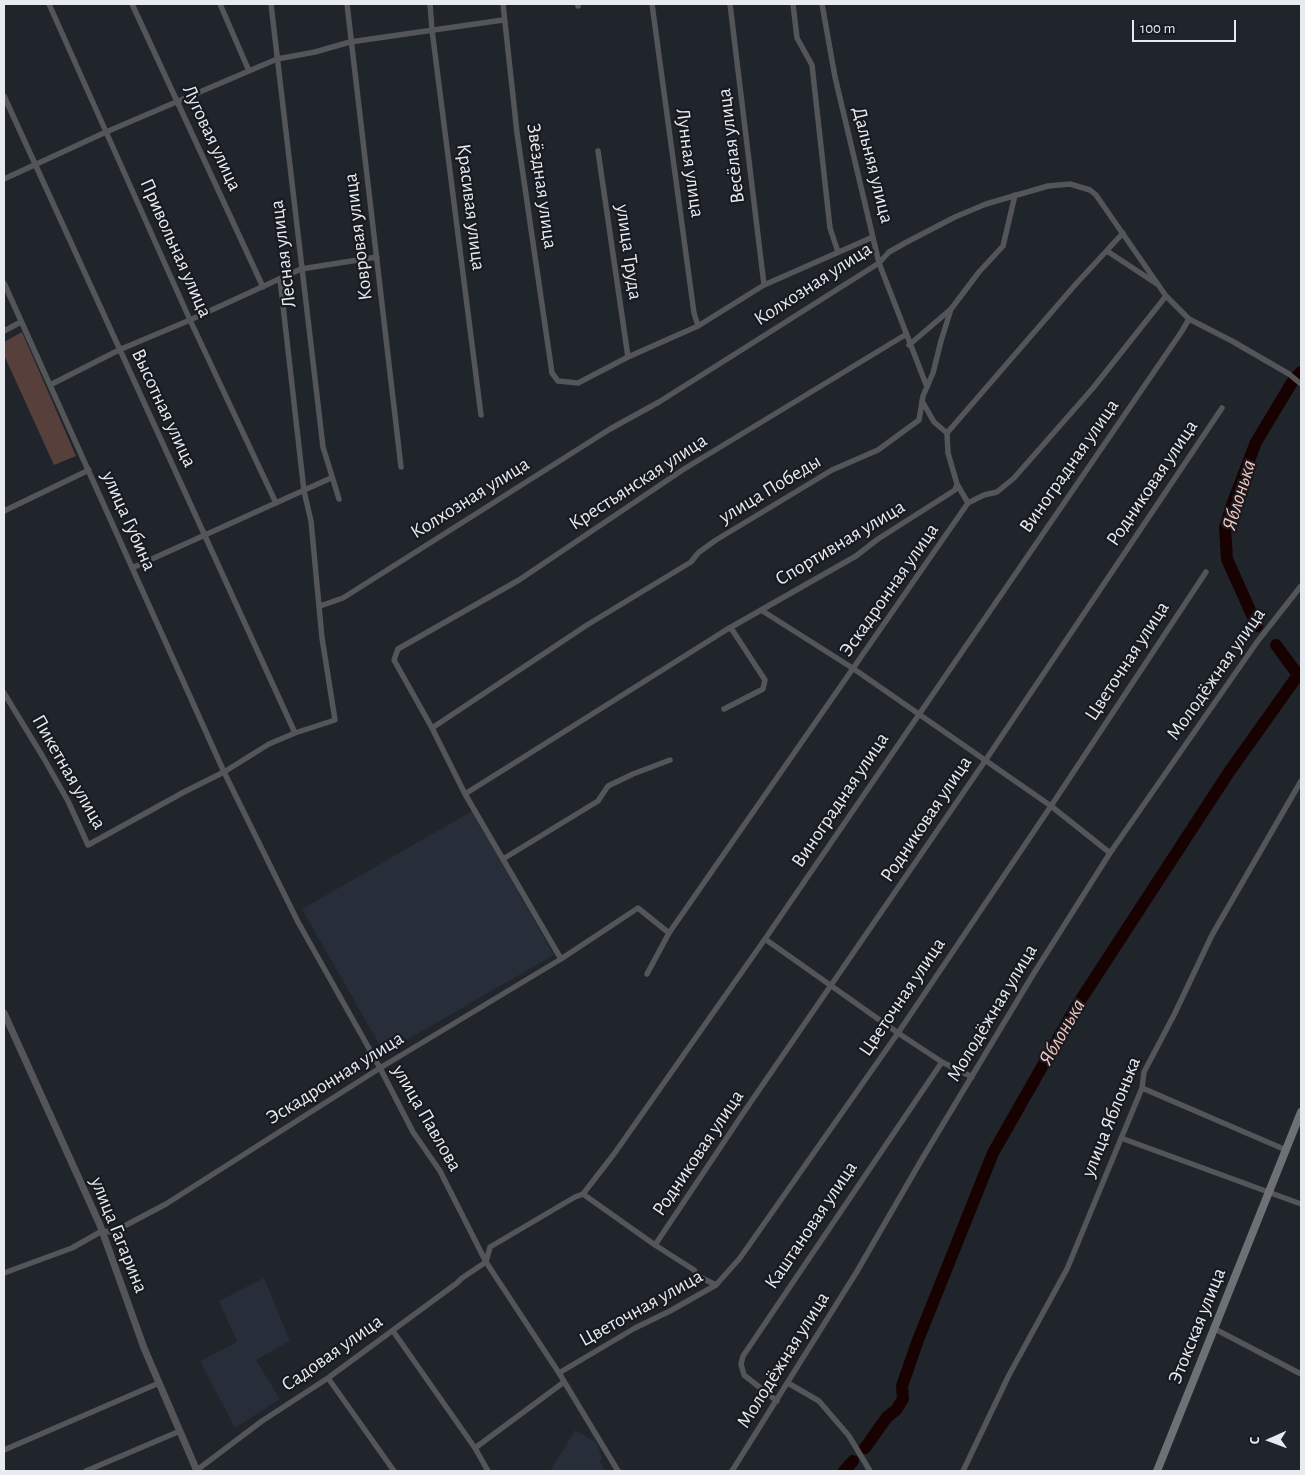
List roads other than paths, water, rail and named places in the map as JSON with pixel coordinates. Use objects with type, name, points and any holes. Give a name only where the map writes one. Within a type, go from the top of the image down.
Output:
[{"type":"main road","name":"Этокская улица","points":[[1156,1471],[1301,1112]]},
{"type":"street","name":"Привольная улица","points":[[49,4],[190,320],[276,503]]},
{"type":"street","name":"Луговая улица","points":[[132,4],[263,286]]},
{"type":"street","points":[[220,4],[249,70]]},
{"type":"street","name":"Лесная улица","points":[[271,4],[323,447],[339,499]]},
{"type":"street","name":"Ковровая улица","points":[[347,4],[401,466]]},
{"type":"street","name":"Красивая улица","points":[[430,4],[481,414]]},
{"type":"street","name":"Звёздная улица","points":[[503,4],[517,133],[552,373],[558,380],[578,383],[628,357]]},
{"type":"street","name":"Лунная улица","points":[[652,4],[694,313],[698,326]]},
{"type":"street","name":"Весёлая улица","points":[[730,4],[764,285]]},
{"type":"street","points":[[793,4],[797,38],[812,64],[830,228],[838,252]]},
{"type":"street","name":"Дальняя улица","points":[[822,4],[835,78],[879,263],[927,387]]},
{"type":"street","points":[[4,179],[36,166],[106,132],[277,59],[315,52],[350,42],[504,20]]},
{"type":"street","name":"Высотная улица","points":[[4,96],[295,733]]},
{"type":"street","name":"улица Труда","points":[[598,151],[628,357]]},
{"type":"street","name":"Колхозная улица","points":[[320,606],[343,598],[610,429],[684,386],[879,263],[889,252],[955,217],[1015,195],[1048,186],[1070,184],[1090,190],[1096,195],[1161,286],[1166,296],[1188,319],[1232,341],[1289,374],[1301,384]]},
{"type":"street","name":"улица Победы","points":[[432,728],[587,624],[691,562],[716,540],[832,470],[878,450],[919,420],[922,401],[933,373],[951,309],[1002,246],[1015,195]]},
{"type":"street","points":[[1123,233],[1050,314],[948,433],[948,453],[957,484],[968,503],[984,495],[997,492],[1014,478],[1093,388],[1166,296]]},
{"type":"street","points":[[628,357],[698,326],[764,285],[873,237]]},
{"type":"street","points":[[1107,251],[1161,286]]},
{"type":"street","points":[[50,386],[119,350],[301,269],[377,257]]},
{"type":"street","name":"Лесная улица","points":[[280,279],[304,491],[312,521],[322,638],[335,720],[295,733]]},
{"type":"street","name":"улица Губина","points":[[4,283],[224,772]]},
{"type":"street","points":[[910,345],[951,309]]},
{"type":"street","name":"Виноградная улица","points":[[486,1262],[490,1247],[583,1194],[614,1154],[765,939],[1182,331],[1188,319]]},
{"type":"street","points":[[4,331],[21,322]]},
{"type":"street","name":"Крестьянская улица","points":[[432,728],[394,660],[398,649],[519,580],[684,469],[906,335]]},
{"type":"street","points":[[922,401],[934,422],[948,433]]},
{"type":"street","name":"Родниковая улица","points":[[656,1245],[746,1108],[985,761],[1222,408]]},
{"type":"street","points":[[4,511],[89,470]]},
{"type":"street","points":[[132,568],[331,478]]},
{"type":"street","name":"Спортивная улица","points":[[465,794],[731,628],[856,556],[878,539],[955,490],[957,484]]},
{"type":"street","name":"Эскадронная улица","points":[[647,974],[670,933],[968,503]]},
{"type":"street","name":"Цветочная улица","points":[[559,1373],[636,1328],[716,1285],[740,1258],[898,1033],[1206,572]]},
{"type":"street","name":"Молодёжная улица","points":[[732,1471],[856,1273],[917,1167],[1110,853],[1256,642],[1301,586]]},
{"type":"street","points":[[761,610],[854,669],[1051,806],[1110,853]]},
{"type":"street","points":[[724,709],[763,689],[764,680],[731,628]]},
{"type":"street","name":"Пикетная улица","points":[[4,693],[44,757],[68,801],[88,845],[224,772]]},
{"type":"street","points":[[432,728],[465,794],[560,959]]},
{"type":"street","points":[[224,772],[269,744],[295,733]]},
{"type":"street","points":[[503,858],[598,801],[608,786],[670,760]]},
{"type":"street","name":"улица Павлова","points":[[224,772],[298,922],[380,1068],[413,1132],[440,1171],[486,1262],[559,1373],[618,1471]]},
{"type":"street","name":"улица Яблонька","points":[[963,1471],[1008,1375],[1067,1269],[1142,1088],[1144,1072],[1174,1015],[1212,935],[1301,781]]},
{"type":"street","name":"Эскадронная улица","points":[[4,1273],[72,1248],[102,1231],[113,1232],[166,1204],[380,1068],[560,959],[638,908],[670,933]]},
{"type":"street","points":[[765,939],[898,1033],[942,1062],[972,1077]]},
{"type":"street","name":"улица Гагарина","points":[[4,1013],[102,1231],[144,1348],[197,1471]]},
{"type":"street","name":"Каштановая улица","points":[[777,1401],[744,1375],[741,1364],[743,1356],[942,1062]]},
{"type":"street","points":[[1142,1088],[1286,1150]]},
{"type":"street","points":[[1121,1138],[1301,1204]]},
{"type":"street","points":[[583,1194],[694,1270],[698,1276],[716,1285]]},
{"type":"street","name":"Садовая улица","points":[[197,1471],[262,1421],[328,1378],[486,1262]]},
{"type":"street","points":[[1213,1328],[1301,1374]]},
{"type":"street","points":[[393,1330],[475,1448],[488,1471]]},
{"type":"street","points":[[328,1378],[394,1471]]},
{"type":"street","points":[[475,1448],[564,1382]]},
{"type":"street","points":[[4,1450],[159,1383]]},
{"type":"street","points":[[788,1383],[819,1401],[849,1436],[870,1471]]},
{"type":"street","points":[[86,1471],[180,1431]]},
{"type":"waterway","name":"Яблонька","points":[[1257,626],[1227,559],[1225,528],[1256,442],[1294,379],[1301,372]]},
{"type":"waterway","name":"Яблонька","points":[[865,1448],[887,1417],[896,1410],[903,1399],[902,1386],[918,1340],[993,1153],[1076,1007],[1229,772],[1298,675],[1276,645]]},
{"type":"waterway","name":"Яблонька","points":[[844,1471],[853,1461]]}]
